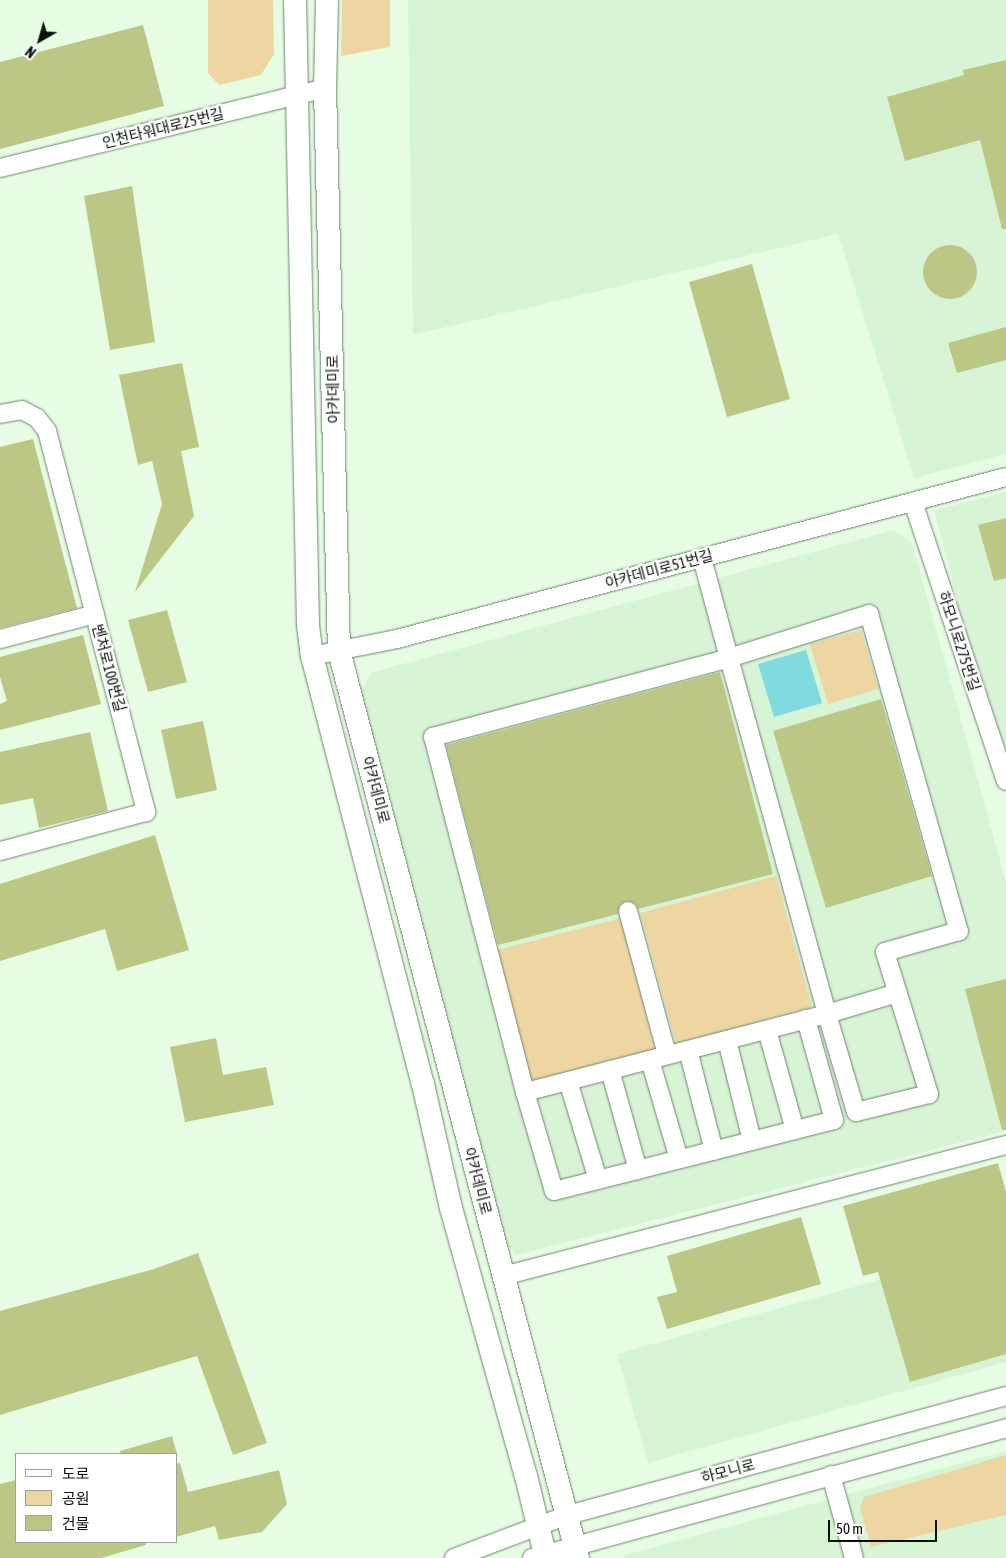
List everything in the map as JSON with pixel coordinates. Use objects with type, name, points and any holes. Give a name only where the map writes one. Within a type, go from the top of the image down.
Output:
[{"type":"main road","name":"아카데미로","points":[[294,0],[312,656],[423,1084],[452,1208],[538,1524],[541,1556]]},
{"type":"main road","name":"아카데미로","points":[[327,0],[325,88],[339,651],[576,1551]]},
{"type":"street","name":"인천타워대로25번길","points":[[0,168],[325,88]]},
{"type":"street","name":"벤처로100번길","points":[[0,414],[22,410],[37,418],[48,431],[146,812],[0,851]]},
{"type":"street","name":"아카데미로51번길","points":[[312,656],[397,639],[1006,478]]},
{"type":"street","name":"하모니로275번길","points":[[913,502],[1006,781]]},
{"type":"street","points":[[702,558],[729,658],[827,1014],[856,1112],[929,1094],[886,952],[959,931],[869,614],[729,658],[433,736],[525,1092],[554,1191],[834,1120],[806,1019]]},
{"type":"street","points":[[0,639],[95,614]]},
{"type":"street","points":[[628,911],[667,1055]]},
{"type":"street","points":[[525,1092],[767,1030],[898,993]]},
{"type":"street","points":[[767,1030],[795,1130]]},
{"type":"street","points":[[727,1040],[752,1141]]},
{"type":"street","points":[[688,1050],[714,1151]]},
{"type":"street","points":[[650,1060],[679,1159]]},
{"type":"street","points":[[610,1070],[638,1170]]},
{"type":"street","points":[[568,1081],[598,1180]]},
{"type":"street","points":[[503,1276],[1006,1145]]},
{"type":"street","name":"하모니로","points":[[454,1558],[538,1524],[568,1515],[1006,1396]]},
{"type":"street","name":"하모니로","points":[[541,1556],[576,1551],[831,1475],[1006,1428]]},
{"type":"street","points":[[831,1475],[854,1558]]},
{"type":"shaded area","points":[[408,0],[1006,0],[1006,454],[914,478],[838,234],[413,335]]},
{"type":"shaded area","points":[[1006,492],[1006,784],[934,510]]},
{"type":"shaded area","points":[[894,530],[912,543],[1006,882],[1006,1131],[516,1255],[496,1232],[357,705],[370,673]]},
{"type":"shaded area","points":[[1006,1244],[1006,1362],[648,1463],[617,1354]]},
{"type":"shaded area","points":[[1006,1451],[1006,1558],[623,1558],[625,1555]]},
{"type":"green space","points":[[208,0],[273,0],[274,54],[261,75],[219,85],[208,73]]},
{"type":"green space","points":[[342,0],[390,0],[390,47],[341,56]]},
{"type":"green space","points":[[861,630],[879,689],[828,704],[810,644]]},
{"type":"green space","points":[[776,876],[812,1007],[676,1044],[640,913]]},
{"type":"green space","points":[[621,918],[655,1049],[531,1081],[497,950]]},
{"type":"green space","points":[[1006,1455],[1006,1515],[871,1547],[860,1508],[864,1497]]},
{"type":"water","points":[[806,650],[822,703],[774,717],[758,664]]},
{"type":"building","points":[[143,25],[164,106],[0,149],[0,62]]},
{"type":"building","points":[[1006,60],[1006,229],[1002,229],[980,140],[905,161],[887,97],[964,75],[963,70]]},
{"type":"building","points":[[132,186],[155,342],[110,350],[84,196]]},
{"type":"building","points":[[945,245],[955,245],[965,249],[973,257],[977,272],[973,287],[965,295],[955,299],[945,299],[935,295],[927,287],[923,277],[923,267],[927,257],[935,249]]},
{"type":"building","points":[[752,264],[790,399],[727,417],[689,282]]},
{"type":"building","points":[[1006,327],[1006,360],[957,373],[948,343]]},
{"type":"building","points":[[182,363],[199,447],[181,451],[194,516],[135,592],[162,504],[152,461],[138,465],[119,375]]},
{"type":"building","points":[[33,439],[77,608],[0,628],[0,447]]},
{"type":"building","points":[[1006,518],[1006,578],[994,581],[978,525]]},
{"type":"building","points":[[167,610],[187,682],[148,692],[128,620]]},
{"type":"building","points":[[83,635],[101,704],[0,730],[0,704],[7,701],[0,677],[0,657]]},
{"type":"building","points":[[720,672],[773,874],[638,909],[635,903],[626,901],[620,904],[618,914],[498,945],[446,745]]},
{"type":"building","points":[[881,699],[932,876],[826,908],[773,731]]},
{"type":"building","points":[[203,721],[217,790],[176,799],[161,730]]},
{"type":"building","points":[[90,732],[108,811],[39,828],[33,798],[0,805],[0,752]]},
{"type":"building","points":[[155,835],[189,950],[117,971],[105,929],[0,961],[0,884]]},
{"type":"building","points":[[1006,979],[1006,1130],[1002,1130],[965,989]]},
{"type":"building","points":[[216,1038],[223,1075],[266,1067],[274,1105],[185,1122],[170,1047]]},
{"type":"building","points":[[998,1163],[1006,1192],[1006,1354],[910,1382],[878,1272],[863,1276],[843,1206]]},
{"type":"building","points":[[801,1217],[821,1284],[667,1329],[657,1297],[677,1292],[667,1256]]},
{"type":"building","points":[[198,1253],[267,1443],[233,1455],[197,1356],[0,1415],[0,1311],[154,1269]]},
{"type":"building","points":[[172,1436],[177,1453],[120,1453],[120,1451]]},
{"type":"building","points":[[180,1463],[188,1492],[279,1470],[287,1504],[262,1532],[219,1540],[215,1526],[178,1536],[178,1464]]},
{"type":"building","points":[[15,1480],[15,1543],[146,1543],[146,1545],[101,1558],[0,1558],[0,1484]]}]
